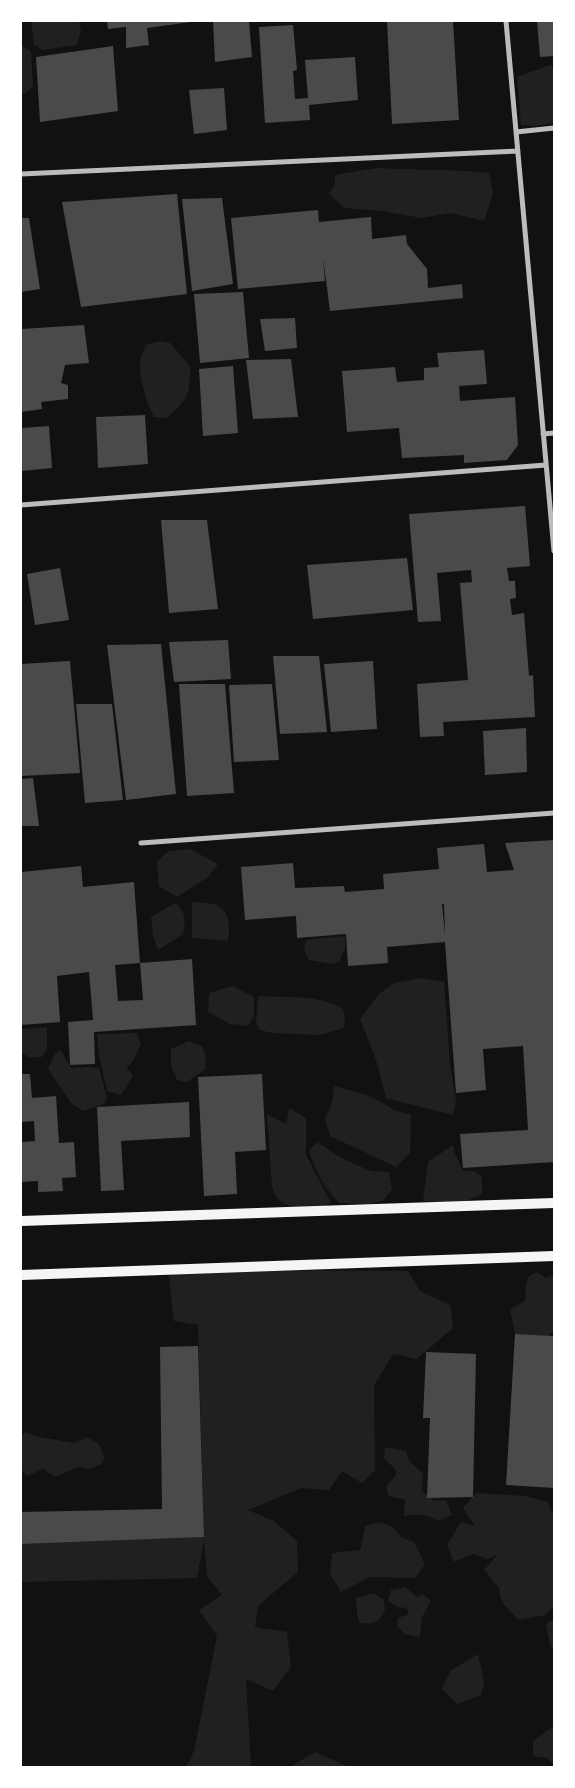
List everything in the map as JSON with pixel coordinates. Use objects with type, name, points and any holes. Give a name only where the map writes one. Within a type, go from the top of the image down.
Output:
[{"type":"main road","points":[[21,1221],[554,1203]]},
{"type":"main road","points":[[21,1275],[554,1256]]},
{"type":"street","points":[[506,21],[554,551]]},
{"type":"street","points":[[516,132],[554,128]]},
{"type":"street","points":[[21,174],[518,151]]},
{"type":"street","points":[[543,434],[554,433]]},
{"type":"street","points":[[21,505],[546,465]]},
{"type":"street","points":[[141,843],[554,814]]},
{"type":"shaded area","points":[[31,21],[79,21],[81,31],[77,45],[43,50],[34,45]]},
{"type":"shaded area","points":[[21,45],[31,51],[33,87],[21,96]]},
{"type":"shaded area","points":[[550,65],[554,68],[554,123],[534,126],[521,125],[517,77]]},
{"type":"shaded area","points":[[377,168],[489,173],[493,194],[484,221],[451,213],[421,218],[382,211],[344,208],[329,194],[335,184],[335,175]]},
{"type":"shaded area","points":[[159,341],[170,343],[191,367],[188,392],[181,404],[168,418],[154,417],[146,398],[140,371],[141,357],[146,345]]},
{"type":"shaded area","points":[[190,849],[218,864],[208,877],[177,897],[159,886],[157,861],[169,851]]},
{"type":"shaded area","points":[[192,902],[213,904],[224,911],[229,925],[228,941],[192,938]]},
{"type":"shaded area","points":[[175,903],[183,913],[185,925],[183,934],[158,950],[153,935],[151,917]]},
{"type":"shaded area","points":[[345,936],[345,949],[340,961],[332,964],[309,960],[304,950],[306,940]]},
{"type":"shaded area","points":[[421,978],[444,982],[450,1062],[456,1102],[453,1115],[386,1098],[376,1060],[360,1019],[379,994],[394,983]]},
{"type":"shaded area","points":[[233,986],[254,997],[254,1016],[248,1026],[230,1024],[208,1012],[209,993]]},
{"type":"shaded area","points":[[258,996],[313,999],[334,1004],[343,1009],[345,1017],[344,1028],[320,1035],[272,1033],[260,1030],[256,1023]]},
{"type":"shaded area","points":[[47,1027],[47,1048],[42,1057],[29,1057],[22,1053],[21,1029]]},
{"type":"shaded area","points":[[137,1033],[141,1044],[133,1061],[129,1066],[126,1066],[133,1076],[121,1095],[107,1091],[99,1055],[97,1034]]},
{"type":"shaded area","points":[[189,1041],[202,1046],[206,1056],[205,1069],[187,1082],[177,1080],[171,1065],[171,1049]]},
{"type":"shaded area","points":[[61,1050],[71,1068],[99,1068],[107,1098],[104,1104],[83,1111],[71,1103],[48,1069],[55,1053]]},
{"type":"shaded area","points":[[334,1086],[374,1098],[397,1111],[411,1114],[410,1153],[396,1167],[330,1136],[325,1119],[333,1100]]},
{"type":"shaded area","points":[[289,1108],[306,1118],[306,1155],[331,1203],[325,1206],[303,1209],[289,1206],[282,1203],[273,1191],[267,1114],[286,1124]]},
{"type":"shaded area","points":[[317,1142],[345,1160],[371,1171],[389,1172],[392,1189],[383,1201],[371,1204],[339,1203],[321,1179],[311,1158],[309,1151]]},
{"type":"shaded area","points":[[453,1145],[463,1171],[474,1171],[482,1177],[482,1194],[462,1203],[423,1201],[428,1162]]},
{"type":"shaded area","points":[[168,1270],[408,1271],[420,1291],[450,1305],[453,1328],[417,1359],[393,1354],[374,1386],[375,1470],[362,1483],[342,1471],[329,1490],[301,1488],[248,1510],[274,1521],[297,1541],[298,1572],[258,1606],[255,1627],[287,1632],[291,1667],[273,1691],[246,1679],[251,1767],[186,1767],[194,1751],[217,1636],[199,1610],[222,1595],[207,1577],[204,1540],[197,1578],[21,1582],[21,1544],[204,1537],[198,1325],[174,1321]]},
{"type":"shaded area","points":[[537,1272],[546,1278],[554,1275],[554,1331],[548,1336],[515,1334],[510,1309],[525,1301],[525,1287],[529,1276]]},
{"type":"shaded area","points":[[26,1432],[39,1437],[75,1443],[87,1437],[98,1443],[105,1458],[101,1464],[90,1469],[78,1467],[55,1477],[43,1469],[27,1476],[21,1469],[21,1435]]},
{"type":"shaded area","points":[[385,1447],[406,1451],[409,1461],[423,1474],[422,1491],[434,1501],[446,1500],[452,1515],[438,1521],[422,1515],[404,1516],[405,1500],[389,1496],[386,1487],[396,1475],[396,1470],[384,1458]]},
{"type":"shaded area","points":[[476,1493],[526,1496],[548,1502],[554,1516],[554,1606],[545,1615],[518,1620],[502,1602],[499,1588],[484,1570],[498,1554],[488,1559],[473,1554],[454,1562],[447,1545],[461,1522],[475,1526],[463,1508]]},
{"type":"shaded area","points":[[381,1522],[393,1527],[402,1538],[414,1542],[425,1564],[415,1578],[370,1577],[341,1592],[330,1574],[332,1553],[360,1550],[365,1526]]},
{"type":"shaded area","points":[[405,1587],[417,1597],[423,1594],[431,1601],[422,1617],[420,1637],[404,1634],[397,1626],[398,1618],[409,1614],[407,1608],[397,1607],[388,1601],[391,1590]]},
{"type":"shaded area","points":[[374,1593],[384,1600],[385,1611],[375,1622],[369,1624],[360,1623],[357,1615],[356,1598]]},
{"type":"shaded area","points":[[554,1619],[554,1649],[550,1645],[546,1624]]},
{"type":"shaded area","points":[[478,1654],[484,1682],[481,1695],[457,1704],[442,1689],[450,1671]]},
{"type":"shaded area","points":[[554,1726],[554,1765],[547,1758],[533,1756],[533,1741]]},
{"type":"shaded area","points":[[315,1752],[349,1767],[290,1767]]},
{"type":"building","points":[[107,21],[191,22],[147,28],[149,45],[126,48],[126,27],[108,29]]},
{"type":"building","points":[[213,21],[249,21],[252,57],[215,62]]},
{"type":"building","points":[[387,21],[453,21],[459,120],[392,124]]},
{"type":"building","points":[[537,21],[554,21],[554,56],[540,57]]},
{"type":"building","points":[[293,25],[297,70],[293,71],[295,99],[308,98],[305,60],[355,57],[358,100],[309,105],[310,120],[265,123],[259,27]]},
{"type":"building","points":[[113,46],[118,111],[40,122],[36,57]]},
{"type":"building","points":[[224,88],[227,130],[194,134],[189,90]]},
{"type":"building","points":[[177,194],[187,294],[81,307],[62,202]]},
{"type":"building","points":[[222,198],[233,284],[192,291],[182,199]]},
{"type":"building","points":[[318,210],[319,222],[371,217],[372,239],[406,235],[407,244],[427,269],[428,288],[462,284],[463,298],[330,311],[323,257],[325,281],[238,289],[231,218]]},
{"type":"building","points":[[21,218],[29,218],[40,289],[21,292]]},
{"type":"building","points":[[243,292],[249,358],[200,363],[194,294]]},
{"type":"building","points":[[295,318],[297,348],[265,351],[260,319]]},
{"type":"building","points":[[84,325],[89,363],[65,365],[61,383],[68,385],[68,399],[41,402],[42,409],[21,412],[21,329]]},
{"type":"building","points":[[484,350],[487,384],[459,386],[460,401],[515,397],[518,445],[507,460],[464,463],[464,455],[402,458],[399,428],[347,432],[342,371],[395,367],[397,382],[424,380],[424,368],[439,367],[437,353]]},
{"type":"building","points":[[291,359],[298,417],[253,419],[246,360]]},
{"type":"building","points":[[233,366],[238,433],[203,436],[199,369]]},
{"type":"building","points":[[145,415],[148,464],[98,468],[96,417]]},
{"type":"building","points":[[49,426],[52,468],[21,471],[21,428]]},
{"type":"building","points":[[525,506],[530,566],[507,568],[509,581],[515,581],[516,598],[510,599],[512,615],[524,613],[529,676],[533,675],[535,717],[443,722],[444,736],[420,737],[417,684],[468,680],[460,583],[472,582],[471,570],[437,573],[441,621],[418,622],[409,514]]},
{"type":"building","points":[[161,520],[207,520],[218,609],[169,613]]},
{"type":"building","points":[[407,558],[413,610],[313,619],[307,565]]},
{"type":"building","points":[[60,568],[69,620],[35,625],[27,574]]},
{"type":"building","points":[[228,640],[231,679],[174,682],[169,642]]},
{"type":"building","points":[[161,644],[176,794],[126,800],[107,645]]},
{"type":"building","points":[[273,656],[319,656],[327,732],[280,734]]},
{"type":"building","points":[[70,661],[80,773],[21,776],[21,664]]},
{"type":"building","points":[[373,661],[377,729],[331,732],[324,664]]},
{"type":"building","points":[[179,684],[225,684],[234,793],[187,796]]},
{"type":"building","points":[[272,684],[279,760],[234,762],[229,685]]},
{"type":"building","points":[[76,704],[112,704],[123,800],[85,803]]},
{"type":"building","points":[[526,728],[527,772],[485,775],[483,731]]},
{"type":"building","points":[[33,778],[39,826],[21,826],[21,779]]},
{"type":"building","points":[[554,840],[554,1162],[463,1168],[460,1134],[528,1130],[523,1046],[483,1049],[486,1090],[456,1093],[445,942],[387,947],[388,963],[348,966],[346,934],[297,938],[296,916],[245,920],[241,867],[293,863],[295,888],[344,886],[345,892],[384,889],[383,874],[439,869],[437,848],[484,844],[487,872],[514,870],[505,843]],"holes":[[[442,904],[444,904],[445,936]]]},
{"type":"building","points":[[81,866],[83,887],[134,882],[140,963],[192,959],[196,1025],[94,1032],[95,1064],[70,1065],[68,1022],[93,1020],[89,972],[57,976],[60,1022],[21,1025],[21,872]],"holes":[[[140,963],[143,1000],[118,1001],[115,965]]]},
{"type":"building","points":[[21,1074],[30,1074],[32,1098],[56,1096],[59,1143],[74,1142],[76,1177],[62,1178],[63,1191],[38,1192],[38,1181],[21,1182],[21,1142],[35,1141],[34,1121],[21,1122]]},
{"type":"building","points":[[262,1074],[266,1150],[235,1152],[237,1194],[204,1196],[198,1077]]},
{"type":"building","points":[[189,1102],[190,1137],[121,1141],[124,1190],[101,1191],[97,1107]]},
{"type":"building","points":[[515,1334],[554,1336],[554,1488],[506,1485]]},
{"type":"building","points":[[198,1346],[204,1537],[21,1544],[21,1512],[162,1509],[160,1347]]},
{"type":"building","points":[[426,1352],[476,1354],[473,1497],[427,1498],[430,1418],[423,1418]]}]
